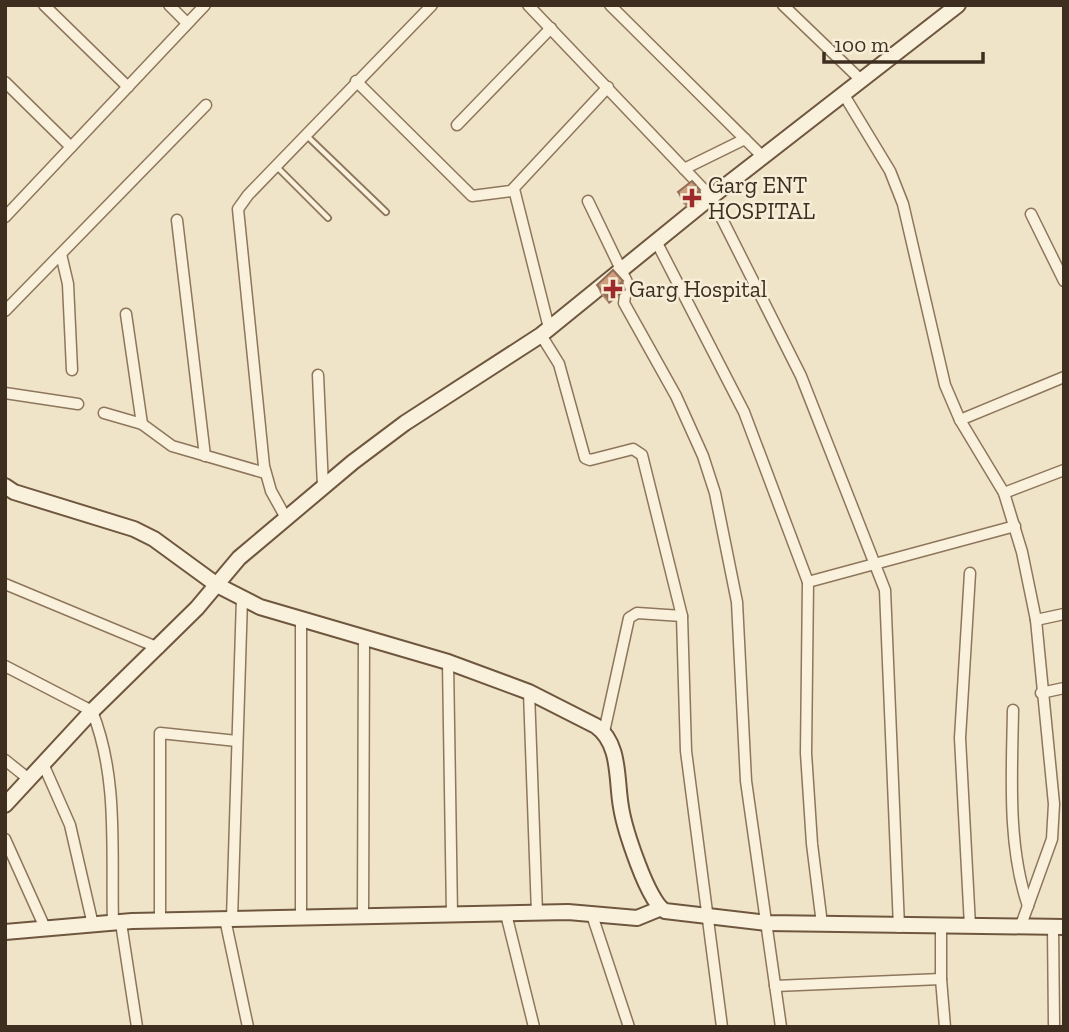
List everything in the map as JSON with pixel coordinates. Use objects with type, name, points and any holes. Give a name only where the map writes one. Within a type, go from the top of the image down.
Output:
[{"type":"street","points":[[44,5],[128,87]]},
{"type":"street","points":[[169,5],[187,23]]},
{"type":"street","points":[[5,217],[205,5]]},
{"type":"street","points":[[286,519],[265,473],[237,216],[241,202],[432,5]]},
{"type":"street","points":[[610,5],[763,157]]},
{"type":"street","points":[[783,5],[862,81]]},
{"type":"street","points":[[5,805],[44,766],[92,710],[159,648],[239,558],[323,487],[405,423],[545,331],[621,268],[958,5]]},
{"type":"street","points":[[533,7],[711,197],[802,376],[885,590],[899,927]]},
{"type":"street","points":[[457,125],[551,27]]},
{"type":"street","points":[[356,81],[470,195],[506,193],[514,189],[608,87]]},
{"type":"street","points":[[5,82],[71,147]]},
{"type":"street","points":[[844,95],[890,171],[903,204],[919,264],[933,344],[945,385],[960,420],[1004,493],[1015,526],[1036,620],[1041,693],[1059,804],[1052,839],[1021,925]]},
{"type":"street","points":[[5,311],[206,105]]},
{"type":"street","points":[[684,169],[745,139]]},
{"type":"street","points":[[514,189],[545,331],[559,364],[585,458],[590,460],[634,449],[640,452],[682,616],[686,751],[722,1027]]},
{"type":"street","points":[[588,201],[627,282],[624,303],[676,396],[703,456],[715,494],[737,602],[746,781],[780,1027]]},
{"type":"street","points":[[1031,214],[1064,281]]},
{"type":"street","points":[[177,220],[205,456]]},
{"type":"street","points":[[656,241],[744,412],[808,582],[806,753],[822,925]]},
{"type":"street","points":[[61,254],[68,284],[72,370]]},
{"type":"street","points":[[126,314],[142,424]]},
{"type":"street","points":[[318,375],[323,487]]},
{"type":"street","points":[[960,420],[1064,377]]},
{"type":"street","points":[[5,393],[78,404]]},
{"type":"street","points":[[104,414],[142,424],[165,443],[265,473]]},
{"type":"street","points":[[1004,493],[1064,470]]},
{"type":"street","points":[[5,486],[14,492],[134,528],[217,585],[242,598],[301,619],[448,662],[529,692],[604,732],[614,753],[621,808],[629,838],[659,909]]},
{"type":"street","points":[[808,582],[1015,526]]},
{"type":"street","points":[[970,573],[960,738],[970,926]]},
{"type":"street","points":[[5,584],[159,648]]},
{"type":"street","points":[[242,598],[228,919],[248,1027]]},
{"type":"street","points":[[604,732],[629,618],[637,613],[682,616]]},
{"type":"street","points":[[1036,620],[1064,614]]},
{"type":"street","points":[[301,619],[301,918]]},
{"type":"street","points":[[363,917],[364,637]]},
{"type":"street","points":[[448,662],[453,915]]},
{"type":"street","points":[[5,666],[92,710],[106,748],[110,774],[117,924],[137,1027]]},
{"type":"street","points":[[1041,693],[1064,688]]},
{"type":"street","points":[[529,692],[537,913]]},
{"type":"street","points":[[1013,710],[1012,785],[1020,883],[1028,906]]},
{"type":"street","points":[[160,920],[160,733],[237,741]]},
{"type":"street","points":[[5,760],[30,779]]},
{"type":"street","points":[[44,766],[71,825],[93,925]]},
{"type":"street","points":[[5,839],[46,930]]},
{"type":"street","points":[[5,932],[160,920],[537,913],[637,918],[659,909],[767,923],[899,927],[1058,927],[1054,1024]]},
{"type":"street","points":[[506,914],[534,1027]]},
{"type":"street","points":[[592,915],[629,1027]]},
{"type":"street","points":[[941,927],[945,1027]]},
{"type":"street","points":[[775,986],[941,979]]},
{"type":"lane","points":[[306,134],[386,212]]},
{"type":"lane","points":[[275,166],[328,218]]},
{"type":"building","points":[[692,181],[700,190],[686,202],[678,192]]},
{"type":"building","points":[[613,270],[623,281],[606,296],[597,285]]},
{"type":"place","name":"Garg ENT HOSPITAL","points":[[692,198]]},
{"type":"place","name":"Garg Hospital","points":[[613,289]]}]
